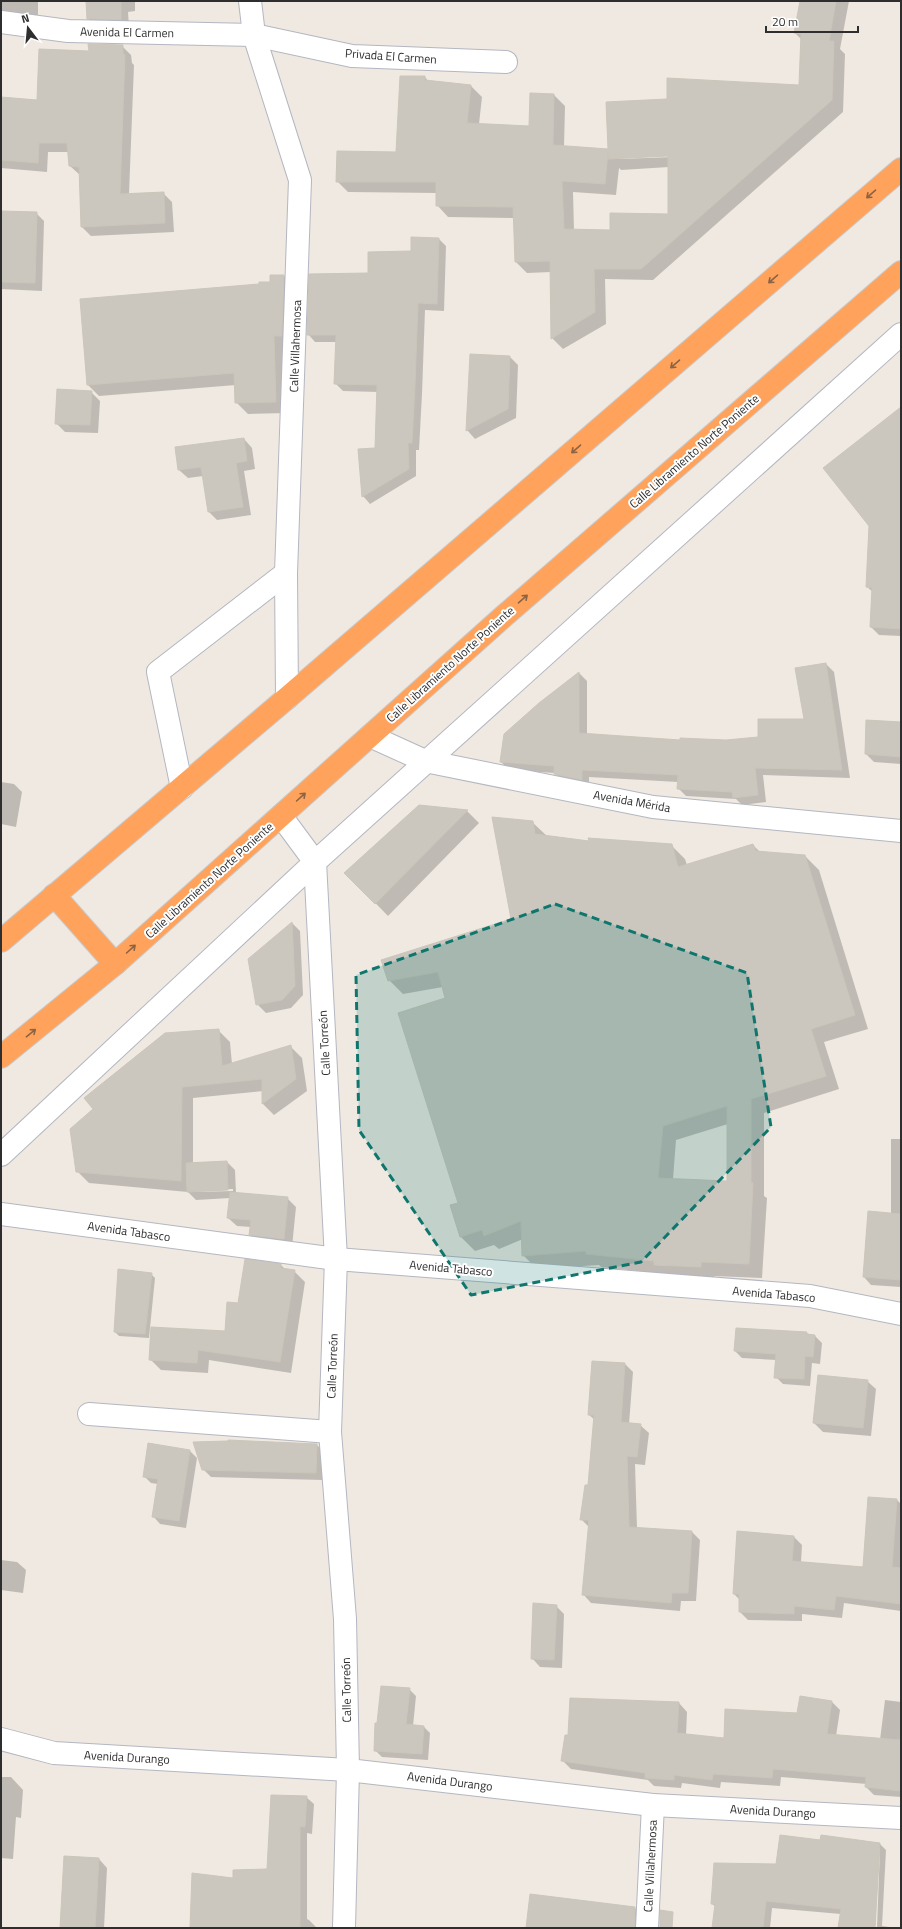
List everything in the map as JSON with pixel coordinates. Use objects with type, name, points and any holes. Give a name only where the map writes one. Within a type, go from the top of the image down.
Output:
[{"type":"highway","points":[[1,941],[287,698],[901,169]]},
{"type":"highway","name":"Calle Libramiento Norte Poniente","points":[[1,1057],[115,964],[504,616],[901,272]]},
{"type":"highway","points":[[54,895],[115,964]]},
{"type":"street","name":"Calle Villahermosa","points":[[250,1],[254,35],[300,180],[286,573],[287,698]]},
{"type":"street","name":"Avenida El Carmen","points":[[1,22],[68,31],[254,35]]},
{"type":"street","name":"Privada El Carmen","points":[[254,35],[352,56],[506,62]]},
{"type":"street","points":[[1,1155],[425,761],[901,334]]},
{"type":"street","points":[[182,788],[158,672],[286,573]]},
{"type":"street","name":"Avenida Mérida","points":[[370,736],[425,761],[653,807],[901,831]]},
{"type":"street","points":[[280,816],[315,862]]},
{"type":"street","name":"Calle Torreón","points":[[315,862],[336,1259],[330,1432],[345,1618],[348,1770],[344,1928]]},
{"type":"street","name":"Avenida Tabasco","points":[[1,1214],[336,1259],[810,1296],[901,1314]]},
{"type":"street","points":[[89,1414],[330,1432]]},
{"type":"street","name":"Avenida Durango","points":[[1,1739],[54,1753],[348,1770],[653,1805],[901,1818]]},
{"type":"street","name":"Calle Villahermosa","points":[[646,1928],[653,1805]]},
{"type":"highlighted area","points":[[555,904],[747,973],[771,1127],[641,1262],[471,1295],[359,1130],[356,975]]},
{"type":"building","points":[[86,1],[121,1],[121,20],[87,19]]},
{"type":"building","points":[[800,1],[836,1],[829,41],[834,41],[832,100],[641,269],[594,269],[595,312],[551,339],[550,261],[515,262],[513,207],[436,206],[436,182],[336,182],[337,151],[396,152],[400,76],[425,76],[425,80],[471,85],[467,123],[529,126],[530,93],[554,94],[553,145],[608,149],[606,102],[667,99],[667,78],[799,85],[801,34],[794,33]],"holes":[[[608,152],[608,159],[668,156],[668,214],[610,213],[610,230],[564,229],[562,181],[605,184]]]},
{"type":"building","points":[[88,44],[123,45],[123,54],[125,55],[120,194],[164,192],[165,223],[81,227],[79,167],[69,166],[67,143],[39,143],[38,163],[1,160],[1,97],[37,100],[39,49],[89,51]]},
{"type":"building","points":[[1,211],[37,212],[35,283],[1,282]]},
{"type":"building","points":[[411,237],[439,238],[437,304],[418,303],[412,443],[408,443],[409,469],[362,497],[358,449],[375,448],[377,385],[334,384],[336,335],[307,335],[309,274],[368,273],[368,252],[411,251]]},
{"type":"building","points":[[270,275],[284,275],[282,336],[274,336],[276,402],[235,403],[234,373],[87,385],[80,299],[259,284],[259,282],[270,282]]},
{"type":"building","points":[[470,354],[510,356],[508,409],[466,431]]},
{"type":"building","points":[[57,389],[92,391],[90,425],[55,424]]},
{"type":"building","points":[[901,407],[901,629],[870,627],[872,588],[866,587],[869,526],[823,468]]},
{"type":"building","points":[[244,438],[247,461],[236,463],[243,507],[208,512],[201,467],[178,470],[175,447]]},
{"type":"building","points":[[826,663],[842,770],[755,768],[758,795],[733,798],[732,792],[677,789],[678,775],[582,770],[582,780],[554,774],[554,766],[500,762],[504,734],[539,703],[579,672],[579,733],[680,740],[680,738],[726,740],[758,737],[758,719],[804,719],[795,668]]},
{"type":"building","points":[[866,720],[901,722],[901,757],[865,754]]},
{"type":"building","points":[[419,805],[468,810],[375,904],[344,873]]},
{"type":"building","points":[[492,817],[533,821],[535,834],[589,841],[588,838],[672,844],[678,867],[753,844],[756,851],[805,855],[855,1015],[811,1029],[826,1076],[751,1099],[751,1183],[753,1183],[749,1264],[701,1262],[701,1267],[654,1265],[654,1261],[586,1254],[586,1251],[522,1256],[521,1221],[484,1236],[482,1230],[460,1237],[450,1205],[458,1203],[398,1013],[445,998],[438,972],[388,981],[381,960],[511,919]],"holes":[[[727,1106],[727,1181],[658,1178],[663,1126]]]},
{"type":"building","points":[[292,922],[295,986],[282,1000],[256,1005],[248,959]]},
{"type":"building","points":[[219,1029],[222,1066],[291,1045],[296,1079],[262,1104],[262,1079],[182,1087],[181,1181],[76,1172],[70,1129],[93,1109],[84,1098],[165,1033]]},
{"type":"building","points":[[227,1161],[228,1190],[187,1192],[186,1163]]},
{"type":"building","points":[[230,1192],[288,1197],[284,1239],[249,1235],[251,1220],[227,1218]]},
{"type":"building","points":[[868,1211],[901,1214],[901,1280],[863,1277]]},
{"type":"building","points":[[245,1259],[281,1264],[281,1268],[295,1270],[280,1362],[198,1350],[197,1363],[149,1360],[151,1327],[225,1331],[227,1302],[238,1303]]},
{"type":"building","points":[[118,1269],[152,1273],[145,1334],[114,1332]]},
{"type":"building","points":[[736,1328],[807,1332],[806,1334],[815,1335],[813,1357],[805,1356],[804,1379],[774,1378],[776,1354],[734,1351]]},
{"type":"building","points":[[592,1361],[625,1363],[621,1422],[641,1424],[637,1457],[627,1456],[629,1527],[692,1531],[688,1593],[672,1593],[671,1603],[582,1595],[589,1520],[580,1520],[585,1485],[588,1485],[594,1415],[588,1415]]},
{"type":"building","points":[[818,1375],[868,1380],[863,1428],[813,1423]]},
{"type":"building","points":[[228,1440],[317,1444],[316,1473],[202,1470],[193,1442]]},
{"type":"building","points":[[148,1443],[190,1450],[179,1521],[152,1517],[158,1479],[143,1477]]},
{"type":"building","points":[[868,1497],[897,1499],[892,1567],[901,1568],[901,1604],[836,1596],[834,1610],[794,1606],[794,1614],[739,1612],[739,1594],[733,1594],[737,1531],[794,1536],[792,1561],[863,1567]]},
{"type":"building","points":[[533,1603],[557,1605],[554,1660],[531,1659]]},
{"type":"building","points":[[381,1686],[410,1688],[406,1724],[424,1726],[422,1754],[374,1751],[375,1723],[377,1723]]},
{"type":"building","points":[[800,1696],[832,1701],[827,1734],[901,1740],[901,1791],[865,1787],[866,1777],[773,1769],[772,1778],[713,1774],[712,1780],[674,1775],[674,1780],[645,1778],[645,1773],[561,1761],[565,1735],[568,1735],[570,1698],[679,1702],[677,1733],[724,1738],[725,1709],[797,1713]]},
{"type":"building","points":[[271,1795],[307,1796],[305,1827],[300,1826],[300,1928],[190,1928],[192,1873],[233,1878],[233,1870],[267,1869]]},
{"type":"building","points":[[780,1835],[820,1840],[821,1835],[880,1843],[875,1928],[838,1928],[841,1909],[766,1901],[763,1928],[712,1928],[715,1904],[711,1904],[714,1863],[776,1864]]},
{"type":"building","points":[[64,1856],[99,1858],[95,1928],[60,1928]]},
{"type":"building","points":[[530,1894],[635,1907],[635,1928],[526,1928]]},
{"type":"building","points":[[660,1910],[673,1912],[672,1928],[660,1928]]}]
